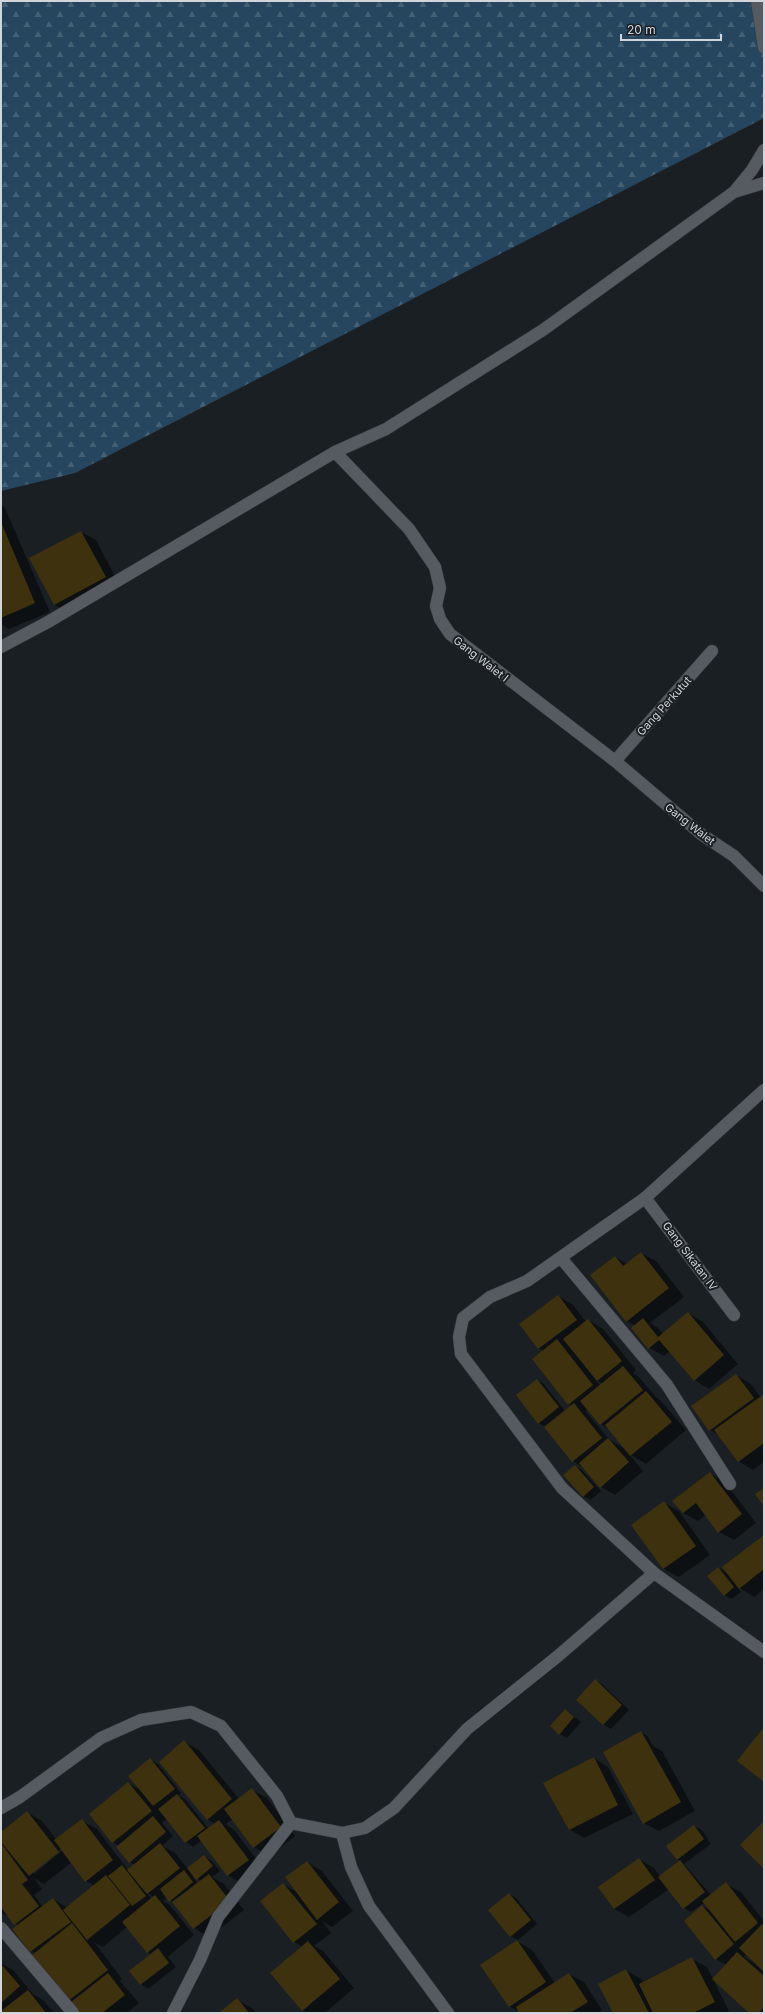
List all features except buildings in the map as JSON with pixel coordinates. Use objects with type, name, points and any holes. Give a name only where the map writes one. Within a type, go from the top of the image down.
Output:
[{"type":"street","points":[[757,1],[764,48]]},
{"type":"street","points":[[1,647],[48,622],[335,452],[386,429],[543,330],[734,192],[752,170],[764,150]]},
{"type":"street","points":[[734,192],[764,183]]},
{"type":"street","name":"Gang Walet I","points":[[335,452],[409,529],[435,567],[440,588],[436,606],[440,619],[450,634],[615,761]]},
{"type":"street","name":"Gang Perkutut","points":[[615,761],[712,651]]},
{"type":"street","name":"Gang Walet","points":[[615,761],[701,834],[734,856],[764,886]]},
{"type":"street","points":[[764,1090],[645,1198],[527,1281],[490,1297],[463,1318],[459,1337],[461,1354],[562,1488],[654,1573],[764,1652]]},
{"type":"street","name":"Gang Sikatan IV","points":[[645,1198],[734,1315]]},
{"type":"street","points":[[561,1258],[667,1386],[730,1484]]},
{"type":"street","points":[[291,1823],[342,1833],[365,1828],[394,1808],[466,1730],[558,1656],[654,1573]]},
{"type":"street","points":[[1,1808],[20,1797],[101,1738],[141,1720],[191,1712],[221,1726],[277,1796],[291,1823]]},
{"type":"street","points":[[173,2013],[200,1960],[218,1917],[291,1823]]},
{"type":"street","points":[[342,1833],[352,1867],[368,1906],[448,2013]]},
{"type":"street","points":[[1,1928],[73,2013]]},
{"type":"green space","points":[[1,1],[764,1],[764,118],[75,473],[1,491]]}]
